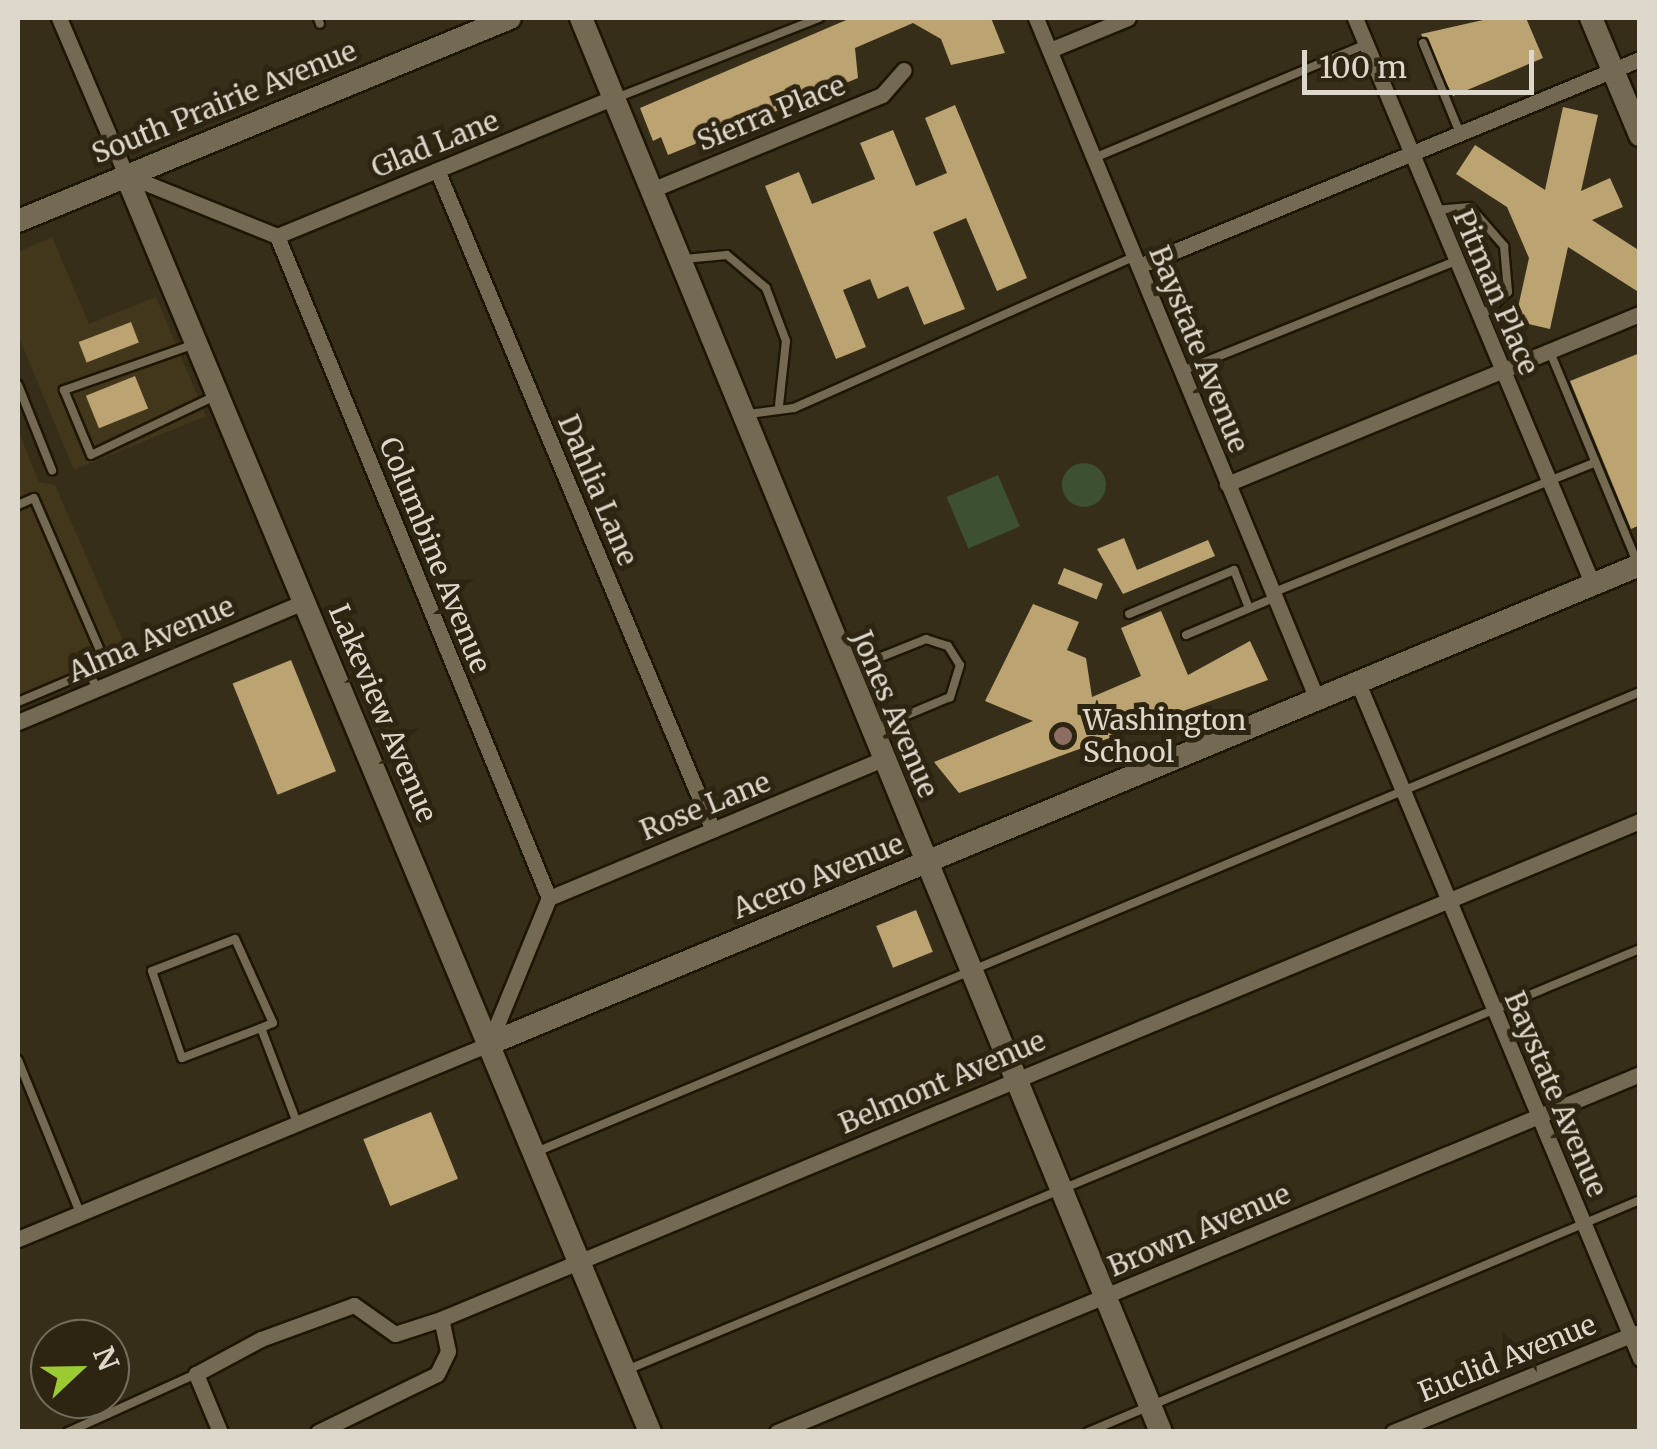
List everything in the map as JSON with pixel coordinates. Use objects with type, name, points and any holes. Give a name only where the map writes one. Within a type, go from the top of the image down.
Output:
[{"type":"street","name":"Lakeview Avenue","points":[[59,18],[650,1432]]},
{"type":"street","name":"South Prairie Avenue","points":[[18,221],[510,18]]},
{"type":"street","name":"Jones Avenue","points":[[580,18],[844,672],[1161,1432]]},
{"type":"street","name":"Baystate Avenue","points":[[1036,18],[1317,700]]},
{"type":"street","points":[[1050,50],[1128,18]]},
{"type":"street","name":"Pitman Place","points":[[1355,18],[1592,585]]},
{"type":"street","points":[[1591,18],[1640,134]]},
{"type":"street","points":[[1137,261],[1640,59]]},
{"type":"street","name":"Sierra Place","points":[[649,190],[882,95],[904,70]]},
{"type":"street","name":"Glad Lane","points":[[277,236],[612,98]]},
{"type":"street","name":"Dahlia Lane","points":[[436,170],[713,830]]},
{"type":"street","points":[[126,175],[277,236]]},
{"type":"street","name":"Columbine Avenue","points":[[277,236],[548,898]]},
{"type":"street","points":[[1227,484],[1640,314]]},
{"type":"street","name":"Acero Avenue","points":[[18,1238],[1639,565]]},
{"type":"street","name":"Alma Avenue","points":[[19,718],[304,602]]},
{"type":"street","name":"Baystate Avenue","points":[[1358,683],[1537,1116],[1635,1333],[1640,1358]]},
{"type":"street","name":"Rose Lane","points":[[548,898],[881,760]]},
{"type":"street","name":"Belmont Avenue","points":[[196,1374],[354,1304],[395,1334],[441,1320],[1640,821]]},
{"type":"street","points":[[488,1044],[548,898]]},
{"type":"street","name":"Brown Avenue","points":[[777,1432],[1640,1074]]},
{"type":"street","points":[[318,1432],[437,1374],[448,1351],[441,1320]]},
{"type":"street","name":"Euclid Avenue","points":[[1394,1432],[1635,1333]]},
{"type":"street","points":[[196,1374],[220,1432]]},
{"type":"lane","points":[[612,98],[819,18]]},
{"type":"lane","points":[[1422,43],[1460,133]]},
{"type":"lane","points":[[1094,158],[1366,44]]},
{"type":"lane","points":[[1435,210],[1470,207],[1504,246],[1508,292],[1480,317]]},
{"type":"lane","points":[[676,260],[727,256],[766,288],[786,341],[779,404]]},
{"type":"lane","points":[[1181,371],[1456,260]]},
{"type":"lane","points":[[740,418],[779,404],[794,408],[1137,261]]},
{"type":"lane","points":[[196,344],[64,390],[91,455],[218,395]]},
{"type":"lane","points":[[1550,352],[1639,565]]},
{"type":"lane","points":[[18,385],[52,470]]},
{"type":"lane","points":[[1186,634],[1596,462]]},
{"type":"lane","points":[[18,505],[34,498],[106,664],[18,702]]},
{"type":"lane","points":[[1130,614],[1234,570],[1250,608]]},
{"type":"lane","points":[[844,672],[926,638],[956,654],[961,677],[950,698],[870,730]]},
{"type":"lane","points":[[89,672],[97,689]]},
{"type":"lane","points":[[534,1153],[1640,692]]},
{"type":"lane","points":[[235,939],[274,1023],[260,1028],[182,1058],[152,971],[235,939]]},
{"type":"lane","points":[[625,1371],[1640,948]]},
{"type":"lane","points":[[260,1028],[297,1123]]},
{"type":"lane","points":[[18,1060],[80,1213]]},
{"type":"lane","points":[[1088,1432],[1640,1200]]},
{"type":"lane","points":[[68,1432],[196,1374]]},
{"type":"shaded area","points":[[52,237],[89,324],[156,297],[206,416],[74,470],[18,335],[18,252]]},
{"type":"shaded area","points":[[18,430],[39,482],[55,485],[132,661],[18,709]]},
{"type":"green space","points":[[1084,463],[1099,470],[1106,485],[1099,500],[1084,507],[1069,500],[1062,485],[1069,470]]},
{"type":"green space","points":[[998,475],[1020,527],[968,548],[946,497]]},
{"type":"building","points":[[851,18],[991,18],[1005,53],[951,65],[941,39],[913,23],[855,48],[858,78],[668,155],[661,137],[653,141],[640,108]]},
{"type":"building","points":[[1492,18],[1526,18],[1543,58],[1453,96],[1421,34]]},
{"type":"building","points":[[955,105],[1027,278],[997,291],[966,218],[933,232],[965,309],[924,325],[908,286],[878,299],[870,279],[843,290],[866,347],[836,359],[765,186],[799,172],[812,204],[875,179],[860,143],[893,130],[916,186],[947,173],[925,118]]},
{"type":"building","points":[[1563,107],[1598,115],[1581,191],[1610,178],[1623,207],[1592,220],[1640,251],[1640,293],[1568,247],[1550,329],[1515,321],[1529,258],[1507,207],[1456,174],[1475,145],[1545,190]]},
{"type":"building","points":[[131,322],[139,343],[87,363],[79,342]]},
{"type":"building","points":[[1640,353],[1640,525],[1631,529],[1570,381]]},
{"type":"building","points":[[135,376],[148,408],[99,428],[86,396]]},
{"type":"building","points":[[1124,538],[1137,570],[1208,540],[1215,556],[1123,594],[1097,549]]},
{"type":"building","points":[[1064,568],[1103,584],[1097,599],[1058,584]]},
{"type":"building","points":[[1033,604],[1079,622],[1067,650],[1086,658],[1092,697],[1141,676],[1121,628],[1161,611],[1188,675],[1250,641],[1268,680],[959,793],[934,762],[1033,721],[985,701]]},
{"type":"building","points":[[291,660],[336,771],[278,795],[233,684]]},
{"type":"building","points":[[916,910],[933,952],[893,968],[876,926]]},
{"type":"building","points":[[431,1112],[458,1179],[390,1206],[363,1139]]},
{"type":"place","name":"Washington School","points":[[1063,736]]}]
